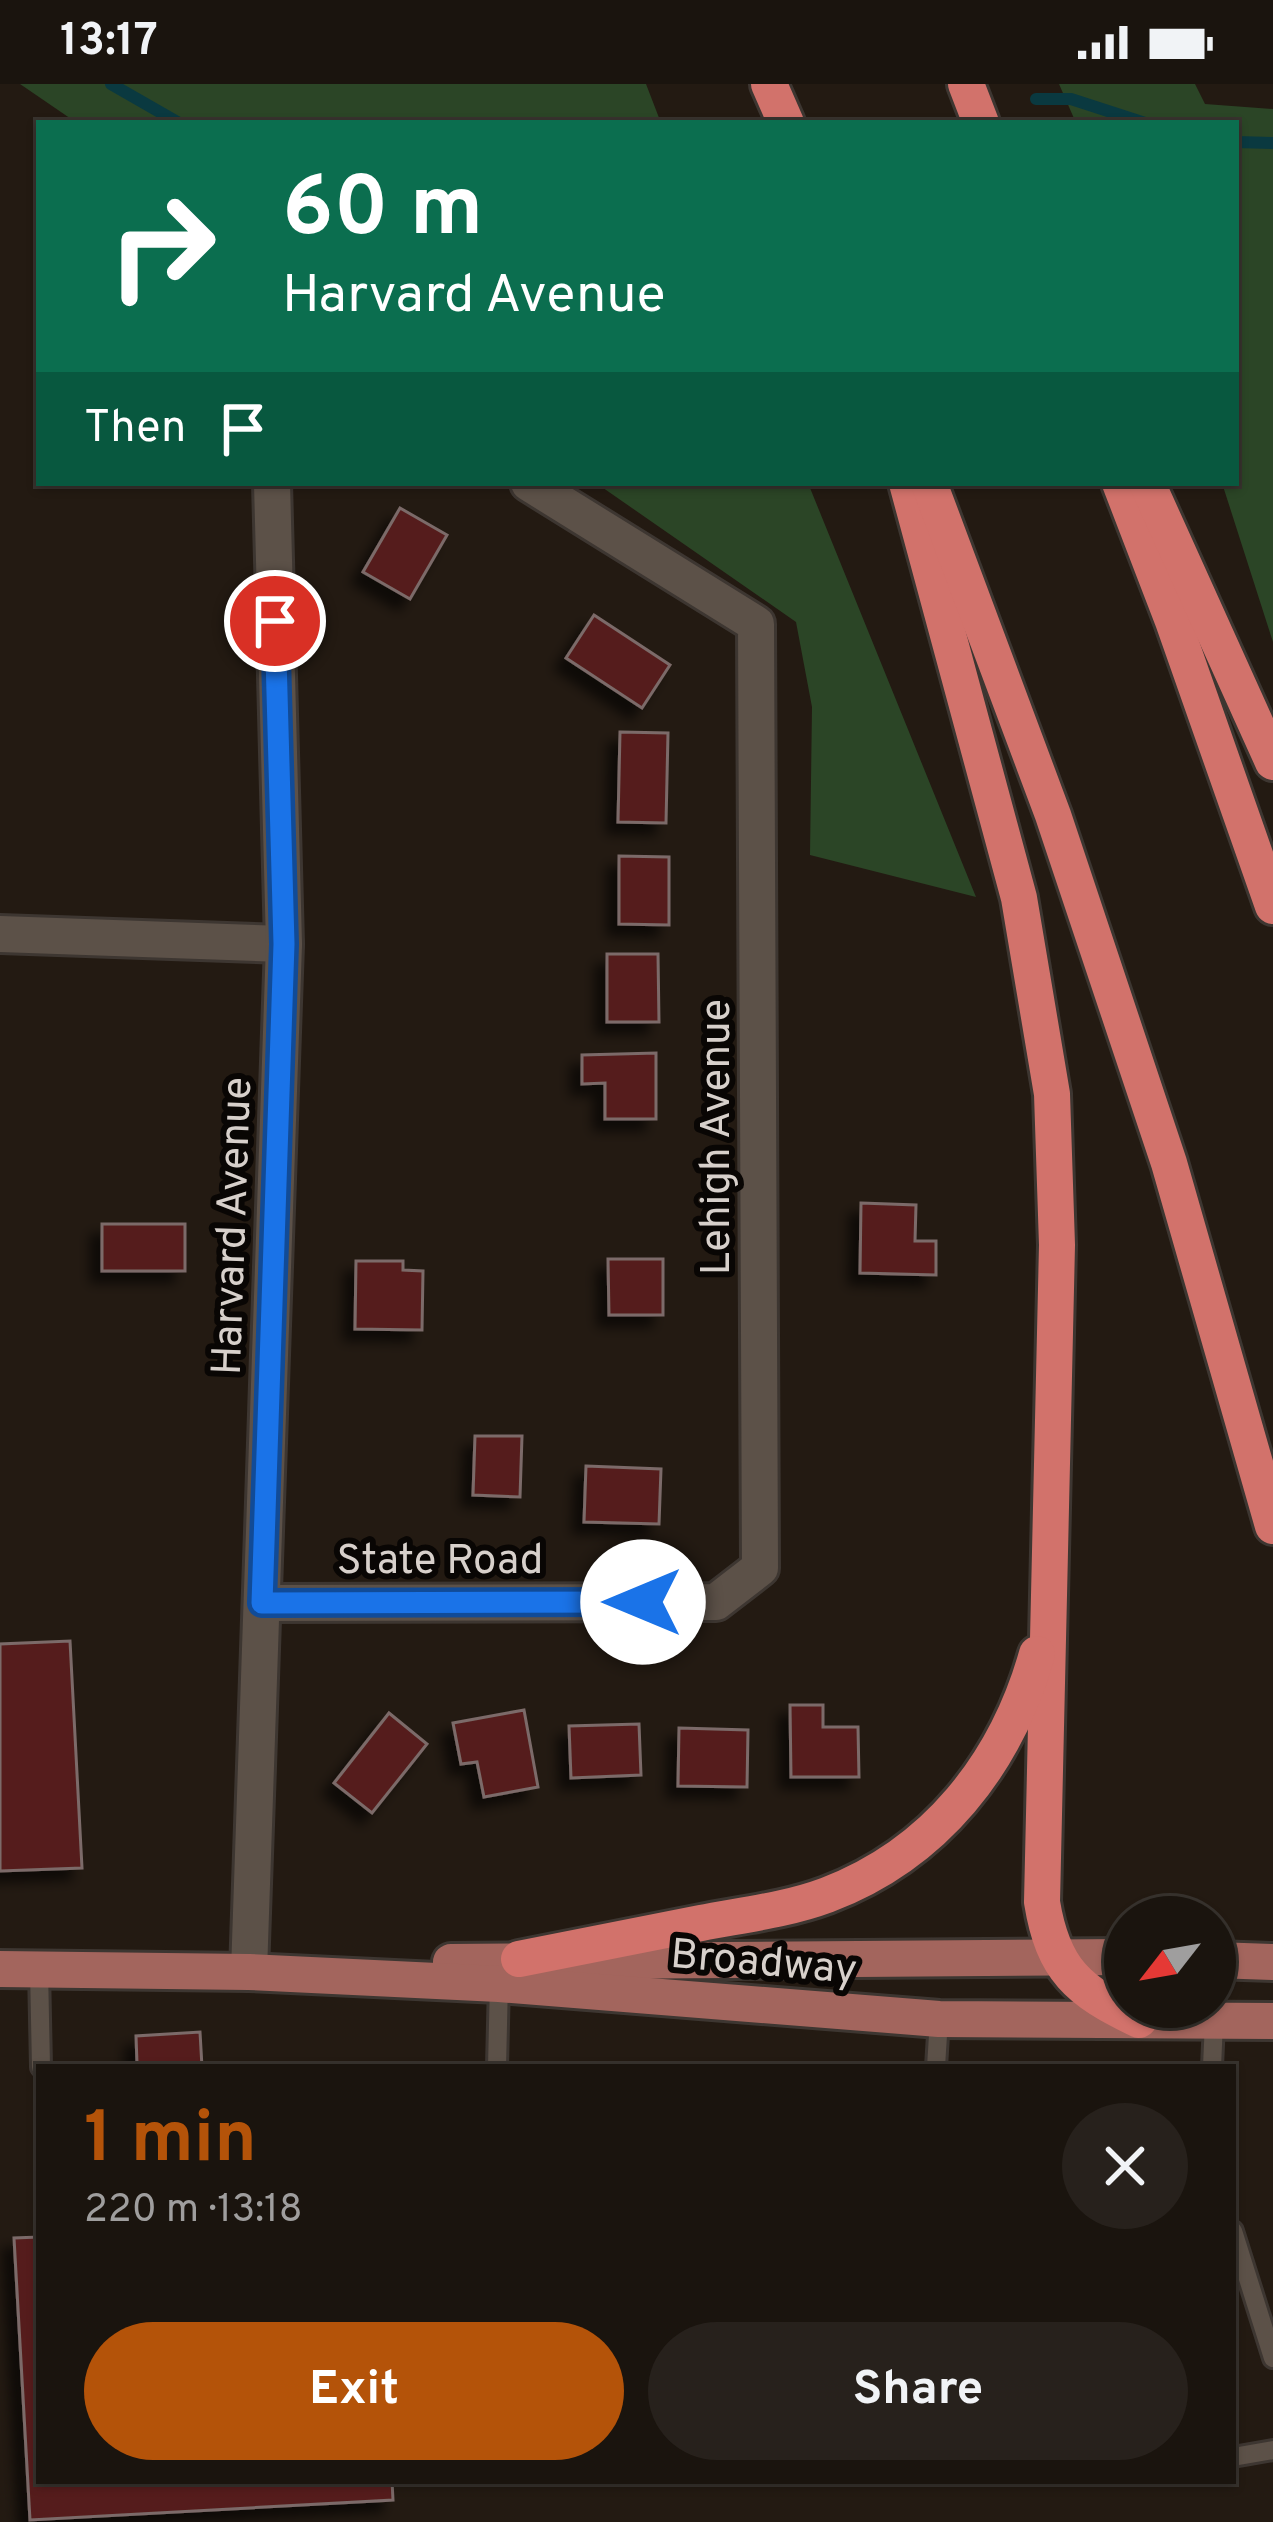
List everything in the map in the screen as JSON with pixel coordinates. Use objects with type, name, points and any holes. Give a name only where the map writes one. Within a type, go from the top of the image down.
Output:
[{"type":"highway","points":[[769,84],[785,120]]},
{"type":"highway","points":[[908,486],[1019,898],[1052,1094],[1057,1245],[1042,1902],[1055,1954],[1085,1992],[1104,2002]]},
{"type":"highway","points":[[930,486],[1053,815],[1162,1141],[1273,1526]]},
{"type":"highway","points":[[1121,486],[1273,906]]},
{"type":"highway","points":[[1148,486],[1273,762]]},
{"type":"highway","points":[[506,1968],[804,1902],[864,1879],[906,1854],[949,1817],[995,1751],[1033,1668],[1052,1604]]},
{"type":"main road","name":"Broadway","points":[[0,1969],[249,1972],[1104,1956]]},
{"type":"main road","points":[[1236,1961],[1273,1962]]},
{"type":"main road","name":"Broadway","points":[[506,1968],[939,2019],[1104,2020]]},
{"type":"main road","name":"Broadway","points":[[1236,2022],[1273,2021]]},
{"type":"street","name":"Harvard Avenue","points":[[249,1972],[284,944],[272,486]]},
{"type":"street","name":"Lehigh Avenue","points":[[534,486],[756,623],[760,1568],[716,1602],[690,1602]]},
{"type":"street","points":[[0,934],[284,944]]},
{"type":"street","name":"State Road","points":[[262,1603],[690,1602]]},
{"type":"lane","points":[[497,2064],[506,1968]]},
{"type":"lane","points":[[39,1970],[41,2064]]},
{"type":"lane","points":[[936,2064],[939,2019]]},
{"type":"lane","points":[[1213,2064],[1214,2028]]},
{"type":"lane","points":[[1236,2241],[1273,2358]]},
{"type":"lane","points":[[1236,2456],[1273,2450]]},
{"type":"green space","points":[[20,84],[646,84],[660,120],[73,120]]},
{"type":"green space","points":[[1059,84],[1195,84],[1205,104],[1273,109],[1273,642],[1223,486],[1239,486],[1239,120],[1075,120]]},
{"type":"green space","points":[[600,486],[809,486],[976,897],[810,855],[812,707],[796,622]]},
{"type":"building","points":[[400,508],[447,535],[410,599],[363,572]]},
{"type":"building","points":[[594,615],[670,665],[642,708],[566,658]]},
{"type":"building","points":[[620,732],[668,733],[666,823],[618,822]]},
{"type":"building","points":[[619,856],[669,857],[669,925],[619,924]]},
{"type":"building","points":[[607,954],[658,954],[659,1022],[607,1022]]},
{"type":"building","points":[[656,1053],[656,1119],[605,1119],[605,1083],[582,1084],[582,1055]]},
{"type":"building","points":[[861,1203],[916,1205],[915,1241],[936,1241],[936,1275],[860,1273]]},
{"type":"building","points":[[102,1224],[185,1224],[185,1271],[102,1271]]},
{"type":"building","points":[[608,1259],[663,1259],[663,1315],[609,1315]]},
{"type":"building","points":[[356,1261],[403,1261],[403,1270],[423,1271],[422,1330],[355,1329]]},
{"type":"building","points":[[475,1436],[522,1436],[520,1497],[473,1495]]},
{"type":"building","points":[[586,1466],[661,1469],[659,1524],[584,1522]]},
{"type":"building","points":[[70,1641],[82,1868],[0,1871],[0,1644]]},
{"type":"building","points":[[790,1705],[823,1705],[823,1727],[858,1727],[859,1777],[791,1777]]},
{"type":"building","points":[[524,1710],[538,1787],[484,1797],[477,1762],[461,1764],[453,1723]]},
{"type":"building","points":[[389,1713],[427,1744],[372,1813],[334,1783]]},
{"type":"building","points":[[639,1724],[641,1775],[571,1778],[569,1726]]},
{"type":"building","points":[[679,1728],[748,1730],[747,1787],[678,1786]]},
{"type":"building","points":[[200,2032],[202,2064],[120,2064],[137,2063],[136,2036]]},
{"type":"building","points":[[36,2237],[36,2484],[392,2484],[393,2500],[30,2520],[14,2238]]},
{"type":"waterway","points":[[111,84],[174,120]]},
{"type":"waterway","points":[[1036,99],[1071,99],[1136,120]]},
{"type":"waterway","points":[[1239,142],[1273,143]]},
{"type":"route","points":[[275,621],[284,944],[262,1603],[643,1602]]}]
